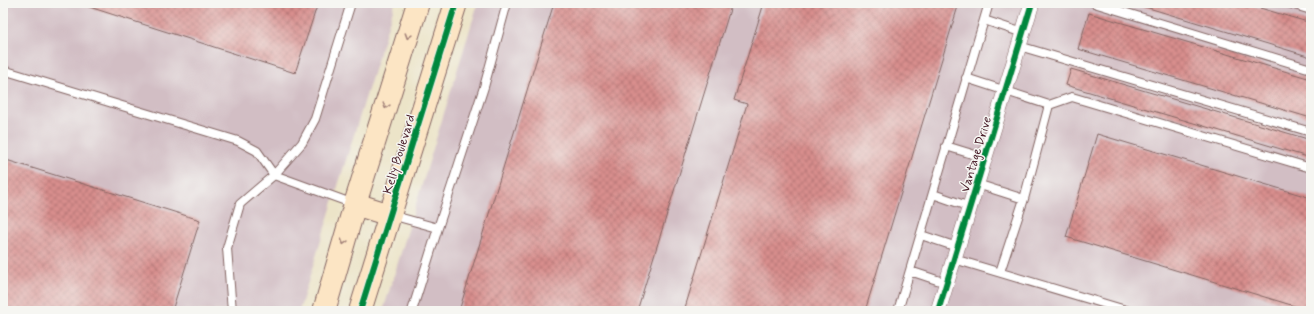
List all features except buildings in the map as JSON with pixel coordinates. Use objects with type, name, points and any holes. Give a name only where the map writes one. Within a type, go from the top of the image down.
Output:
[{"type":"street","name":"Kelly Boulevard","points":[[324,311],[355,204],[418,3]]},
{"type":"street","name":"Kelly Boulevard","points":[[360,311],[456,3]]},
{"type":"street","name":"Vantage Drive","points":[[938,311],[1032,3]]},
{"type":"street","points":[[355,204],[390,215]]},
{"type":"lane","points":[[232,311],[227,248],[240,204],[274,175],[302,143],[315,119],[351,3]]},
{"type":"lane","points":[[412,311],[484,87],[507,3]]},
{"type":"lane","points":[[908,311],[899,310],[989,3]]},
{"type":"lane","points":[[1094,3],[1311,68]]},
{"type":"lane","points":[[1288,3],[1311,10]]},
{"type":"lane","points":[[984,20],[1021,39],[1311,132]]},
{"type":"lane","points":[[3,70],[238,141],[257,150],[274,175],[355,204]]},
{"type":"lane","points":[[966,78],[1049,105],[1072,97],[1311,168]]},
{"type":"lane","points":[[1000,272],[1024,199],[1049,105]]},
{"type":"lane","points":[[946,146],[985,158]]},
{"type":"lane","points":[[977,184],[1024,199]]},
{"type":"lane","points":[[933,194],[970,207]]},
{"type":"lane","points":[[390,215],[438,228]]},
{"type":"lane","points":[[921,235],[956,253],[1000,272],[1129,311]]},
{"type":"lane","points":[[910,271],[946,283]]},
{"type":"shaded area","points":[[3,3],[395,3],[299,311],[3,311]]},
{"type":"shaded area","points":[[478,3],[1311,3],[1311,311],[383,311]]},
{"type":"cycle path","points":[[360,311],[456,3]]},
{"type":"cycle path","points":[[938,311],[1032,3]]}]
